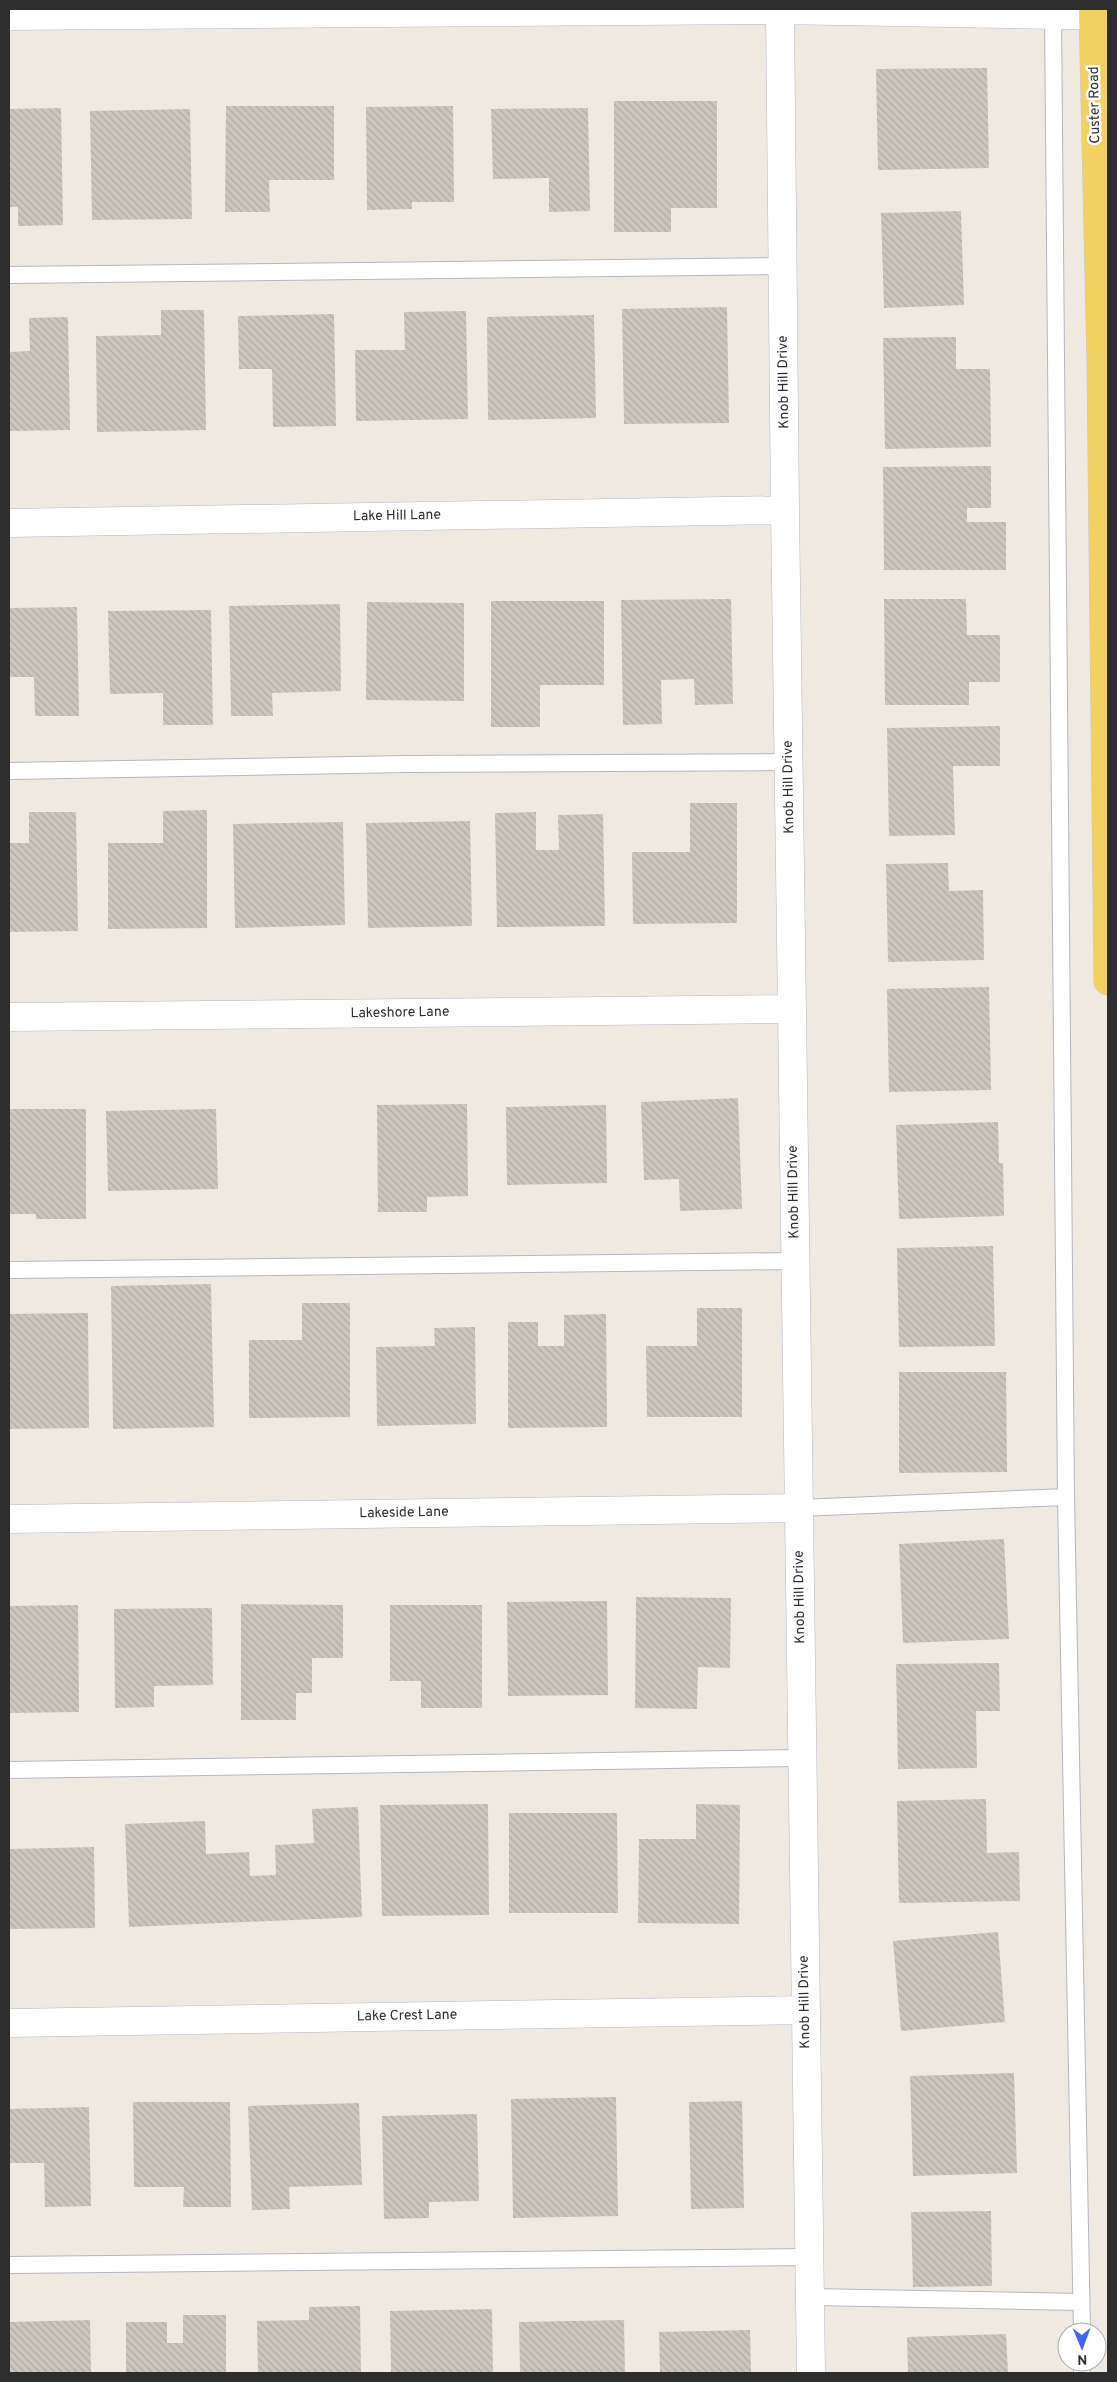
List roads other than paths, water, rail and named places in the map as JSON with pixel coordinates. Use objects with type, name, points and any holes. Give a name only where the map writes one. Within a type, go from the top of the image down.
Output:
[{"type":"main road","name":"Custer Road","points":[[1098,14],[1104,364],[1108,981]]},
{"type":"street","points":[[9,16],[780,10],[1052,16],[1098,14]]},
{"type":"street","name":"Knob Hill Drive","points":[[780,10],[788,762],[811,2373]]},
{"type":"street","name":"Lake Hill Lane","points":[[9,523],[785,510]]},
{"type":"street","name":"Lakeshore Lane","points":[[9,1017],[792,1009]]},
{"type":"street","name":"Lakeside Lane","points":[[9,1519],[799,1508]]},
{"type":"street","name":"Lake Crest Lane","points":[[9,2023],[806,2010]]},
{"type":"lane","points":[[1052,16],[1066,1497],[1082,2322]]},
{"type":"lane","points":[[9,275],[783,266]]},
{"type":"lane","points":[[9,771],[407,764],[788,762]]},
{"type":"lane","points":[[9,1270],[795,1261]]},
{"type":"lane","points":[[799,1508],[1066,1497]]},
{"type":"lane","points":[[9,1770],[802,1758]]},
{"type":"lane","points":[[9,2265],[809,2257]]},
{"type":"lane","points":[[810,2296],[1082,2302]]}]
